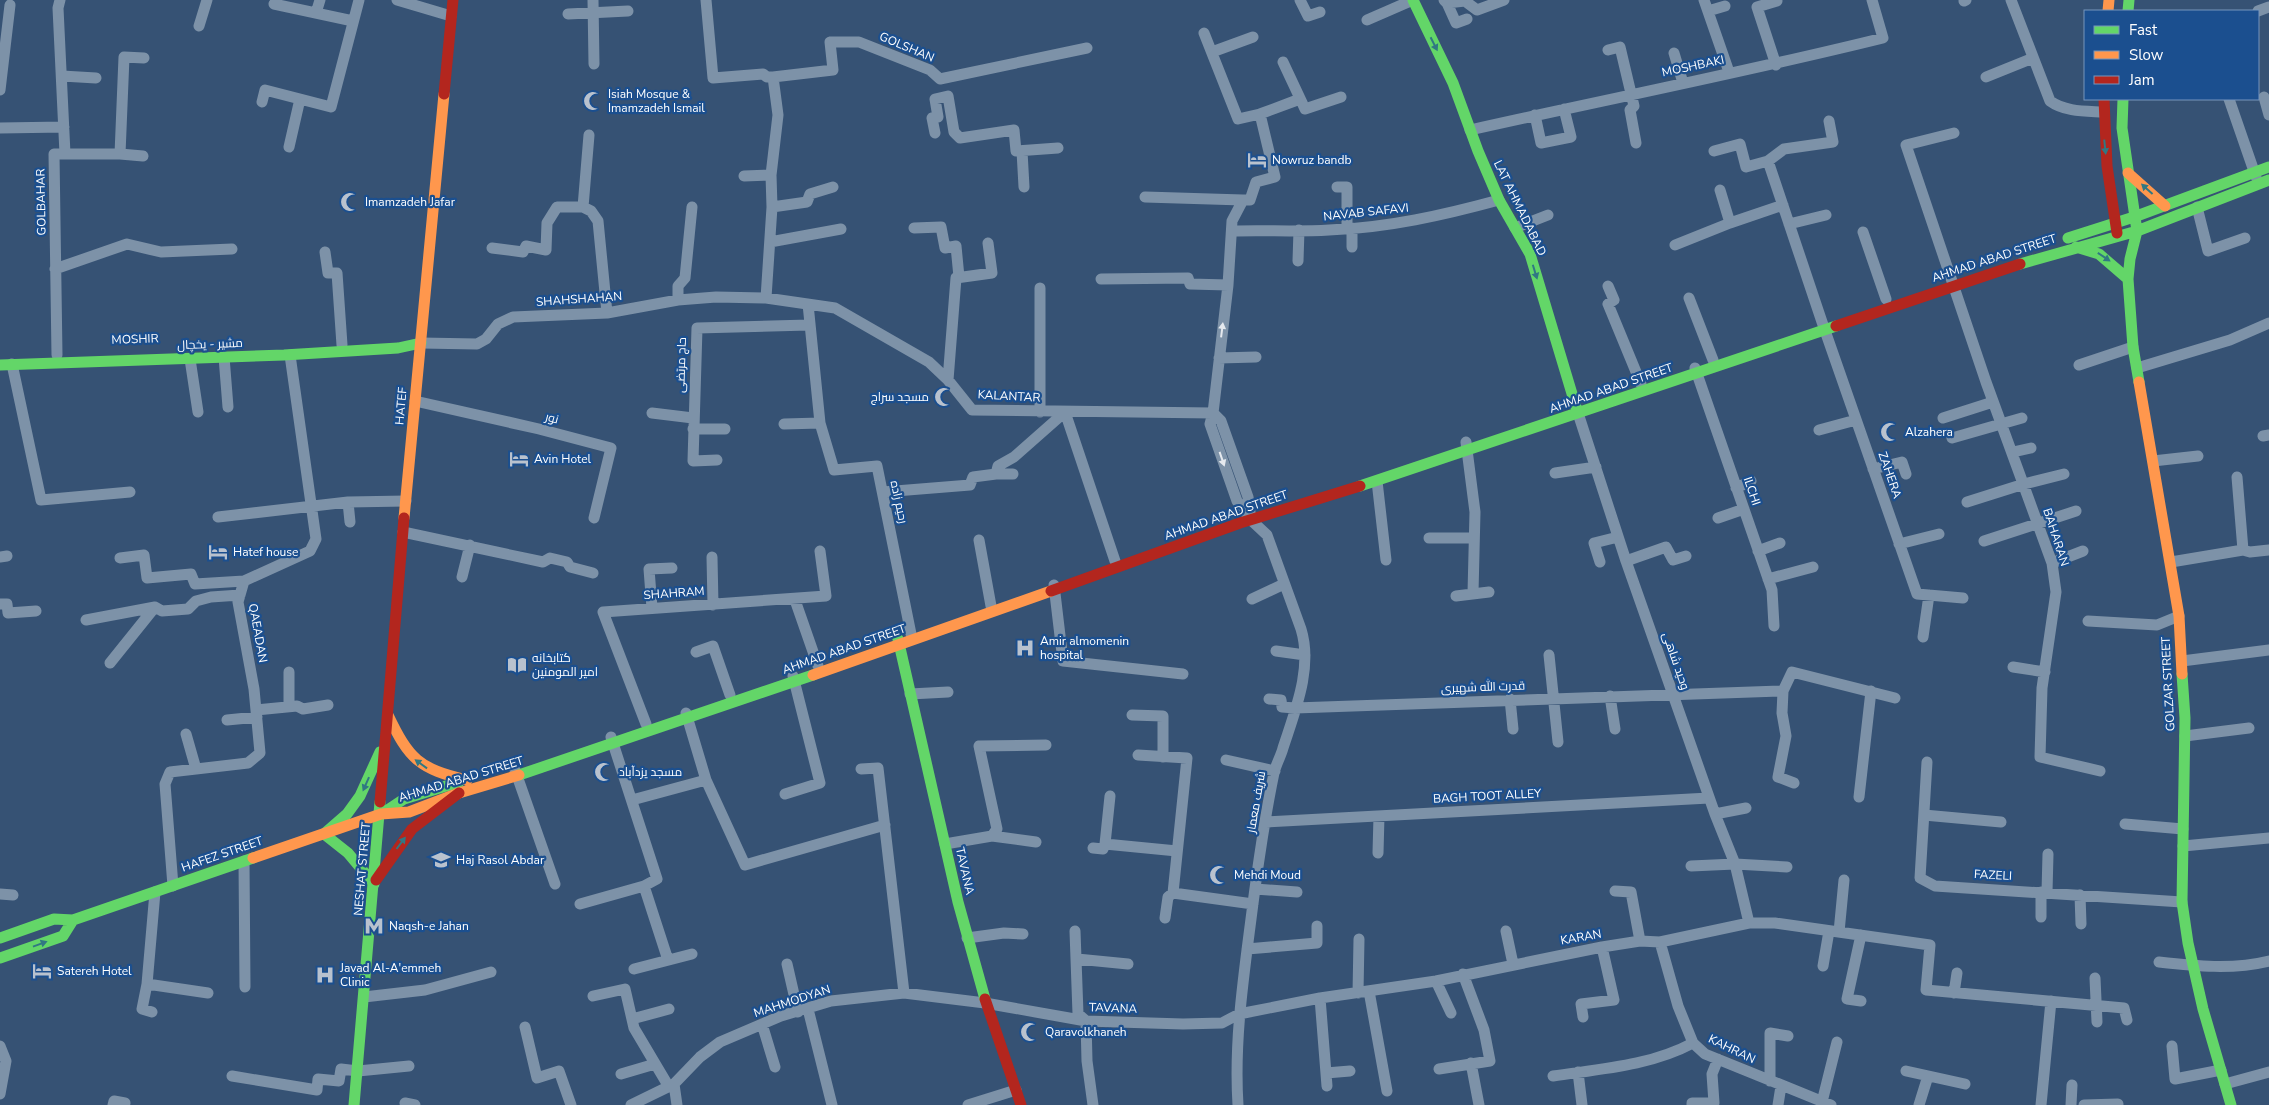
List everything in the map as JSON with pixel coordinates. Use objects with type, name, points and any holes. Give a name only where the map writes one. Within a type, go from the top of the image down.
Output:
[{"type":"main road","name":"HATEF","points":[[381,814],[403,532],[453,0]]},
{"type":"main road","name":"LAT AHMADABAD","points":[[1413,0],[1453,83],[1499,200],[1530,254],[1577,410]]},
{"type":"main road","points":[[2104,100],[2103,128],[2111,201],[2118,236],[2130,259]]},
{"type":"main road","points":[[2124,100],[2122,128],[2137,231]]},
{"type":"main road","name":"AHMAD ABAD STREET","points":[[1577,410],[1641,384],[1695,370],[1713,360],[1823,326],[1886,300],[2137,231],[2197,207],[2261,178],[2269,167]]},
{"type":"main road","points":[[2128,173],[2165,206]]},
{"type":"main road","name":"AHMAD ABAD STREET","points":[[612,740],[646,724],[686,715],[730,696],[794,678],[818,666],[899,642],[911,634],[1054,586],[1114,561],[1248,514],[1466,447],[1823,326],[2083,233],[2165,206],[2261,178]]},
{"type":"main road","points":[[2111,201],[2115,207],[2126,209],[2131,204],[2132,196]]},
{"type":"main road","points":[[2083,233],[2111,201]]},
{"type":"main road","name":"GOLZAR STREET","points":[[2137,231],[2130,259],[2128,279],[2133,347],[2179,616],[2185,736],[2182,902],[2192,966],[2231,1105]]},
{"type":"main road","points":[[2074,247],[2092,249],[2110,261],[2128,279]]},
{"type":"main road","name":"MOSHIR","points":[[0,357],[342,346],[398,341],[421,343]]},
{"type":"main road","name":"مشیر - یخچال","points":[[0,365],[290,355],[398,348],[421,343]]},
{"type":"main road","name":"AHMAD ABAD STREET","points":[[381,814],[409,812],[516,772],[899,642],[1248,514],[1377,481],[1466,447]]},
{"type":"main road","name":"TAVANA","points":[[899,642],[967,938],[985,1003],[1021,1105]]},
{"type":"main road","points":[[388,715],[410,755],[421,766],[437,774],[466,780]]},
{"type":"main road","points":[[386,739],[360,796],[347,814],[324,834],[348,853],[374,884],[412,829],[460,792]]},
{"type":"main road","name":"AHMAD ABAD STREET","points":[[381,814],[404,799],[466,780],[516,772]]},
{"type":"main road","name":"HAFEZ STREET","points":[[0,938],[54,919],[73,920],[381,814]]},
{"type":"main road","name":"NESHAT STREET","points":[[354,1105],[381,814]]},
{"type":"main road","name":"HAFEZ STREET","points":[[0,958],[63,936],[73,920]]},
{"type":"street","points":[[60,0],[58,8],[66,154],[143,156]]},
{"type":"street","points":[[199,26],[208,0]]},
{"type":"street","points":[[316,13],[320,0]]},
{"type":"street","points":[[262,102],[265,90],[331,107],[359,0]]},
{"type":"street","points":[[397,0],[451,16]]},
{"type":"street","points":[[593,0],[594,64]]},
{"type":"street","name":"GOLSHAN","points":[[706,0],[713,78],[763,74],[767,77],[773,77],[833,70],[830,42],[859,42],[930,70],[940,79],[1087,48]]},
{"type":"street","points":[[1300,0],[1308,16],[1320,12]]},
{"type":"street","points":[[1367,20],[1413,0]]},
{"type":"street","points":[[1467,19],[1456,23],[1446,2],[1465,1],[1477,10],[1504,0]]},
{"type":"street","points":[[1704,0],[1729,72]]},
{"type":"street","name":"MOSHBAKI","points":[[1470,130],[1729,72],[1776,65],[1883,38],[1872,0]]},
{"type":"street","points":[[2010,0],[2048,97],[2056,105],[2080,111],[2104,112]]},
{"type":"street","points":[[1776,65],[1757,7],[1777,2]]},
{"type":"street","points":[[274,4],[353,20]]},
{"type":"street","points":[[0,90],[3,36],[10,5]]},
{"type":"street","points":[[1708,11],[1724,6]]},
{"type":"street","points":[[568,14],[628,11]]},
{"type":"street","points":[[1204,33],[1238,119],[1260,114],[1300,99]]},
{"type":"street","points":[[1212,52],[1253,36]]},
{"type":"street","points":[[1608,50],[1620,47],[1632,94],[1634,106],[1630,110],[1636,143]]},
{"type":"street","points":[[1674,52],[1683,82]]},
{"type":"street","points":[[120,154],[124,57],[144,58]]},
{"type":"street","points":[[1986,77],[2033,58]]},
{"type":"street","points":[[1283,62],[1305,109],[1341,97]]},
{"type":"street","points":[[62,76],[96,78]]},
{"type":"street","points":[[766,298],[772,207],[771,175],[778,115],[773,77]]},
{"type":"street","points":[[940,79],[944,97]]},
{"type":"street","points":[[935,133],[932,118],[938,117],[935,99],[948,96],[954,132],[960,138],[1014,130],[1016,151],[1058,148]]},
{"type":"street","points":[[2264,97],[2269,114]]},
{"type":"street","points":[[289,147],[300,99]]},
{"type":"street","points":[[2229,100],[2261,178]]},
{"type":"street","points":[[1534,116],[1541,143],[1571,138],[1564,109]]},
{"type":"street","points":[[1144,197],[1250,200],[1256,182],[1275,177],[1260,114]]},
{"type":"street","points":[[1714,150],[1740,144],[1746,167],[1768,162],[1784,149],[1833,142],[1829,121]]},
{"type":"street","points":[[0,128],[64,127]]},
{"type":"street","name":"BAHARAN","points":[[1954,132],[1906,145],[2001,425],[2013,452],[2052,563],[2056,592],[2042,688],[2040,757],[2100,771]]},
{"type":"street","points":[[583,207],[589,135]]},
{"type":"street","points":[[1022,151],[1024,187]]},
{"type":"street","name":"GOLBAHAR","points":[[57,356],[54,154],[66,154]]},
{"type":"street","name":"ZAHERA","points":[[1768,162],[1917,594],[1929,595]]},
{"type":"street","points":[[744,176],[771,175]]},
{"type":"street","points":[[772,207],[807,202],[810,194],[833,187]]},
{"type":"street","points":[[1337,187],[1347,187],[1352,248]]},
{"type":"street","points":[[1720,190],[1730,223]]},
{"type":"street","points":[[1243,200],[1232,221],[1233,230],[1228,284],[1213,413],[1221,421],[1248,497],[1248,514]]},
{"type":"street","name":"NAVAB SAFAVI","points":[[1233,230],[1350,228],[1444,215],[1499,200]]},
{"type":"street","points":[[1675,245],[1730,223],[1783,205]]},
{"type":"street","points":[[492,248],[523,252],[526,246],[546,250],[547,223],[557,207],[583,207],[590,211],[598,221],[607,313]]},
{"type":"street","points":[[678,300],[678,286],[685,278],[692,207]]},
{"type":"street","points":[[2197,207],[2208,251],[2246,238]]},
{"type":"street","points":[[1515,228],[1548,215]]},
{"type":"street","points":[[1789,224],[1826,215]]},
{"type":"street","points":[[914,228],[941,227],[945,248],[956,246],[959,277]]},
{"type":"street","points":[[770,242],[841,230]]},
{"type":"street","points":[[1298,261],[1300,230]]},
{"type":"street","points":[[1863,232],[1886,300]]},
{"type":"street","points":[[948,380],[956,278],[992,273],[988,243]]},
{"type":"street","points":[[55,269],[127,244],[161,252],[232,249]]},
{"type":"street","points":[[324,252],[328,273],[337,273],[342,346]]},
{"type":"street","points":[[1101,279],[1188,278],[1190,284],[1228,284]]},
{"type":"street","points":[[1608,286],[1614,300],[1608,304],[1641,384]]},
{"type":"street","points":[[1040,288],[1040,412]]},
{"type":"street","name":"SHAHSHAHAN","points":[[421,343],[477,344],[486,339],[498,324],[513,318],[607,313],[678,300],[716,297],[766,298],[808,304]]},
{"type":"street","points":[[1689,298],[1713,360]]},
{"type":"street","name":"KALANTAR","points":[[808,304],[834,308],[929,362],[948,380],[972,410],[1213,413]]},
{"type":"street","name":"رحیم زاده","points":[[808,304],[820,423],[834,470],[877,466],[911,634]]},
{"type":"street","points":[[2137,368],[2230,340],[2269,323]]},
{"type":"street","name":"حاج مرتضی","points":[[717,460],[693,461],[696,328],[809,325]]},
{"type":"street","points":[[2079,365],[2133,347]]},
{"type":"street","points":[[120,558],[144,555],[147,578],[191,574],[195,584],[244,581],[310,551],[316,539],[290,355]]},
{"type":"street","points":[[224,357],[228,407]]},
{"type":"street","points":[[1219,358],[1256,357]]},
{"type":"street","points":[[190,359],[198,412]]},
{"type":"street","points":[[12,364],[41,500],[130,492]]},
{"type":"street","name":"ILCHI","points":[[1695,370],[1772,590],[1774,626]]},
{"type":"street","name":"نور","points":[[415,400],[611,448],[594,518]]},
{"type":"street","points":[[1943,418],[1993,402]]},
{"type":"street","name":"وحید شاهی","points":[[1577,410],[1626,561],[1715,814],[1735,864],[1749,923]]},
{"type":"street","points":[[996,474],[998,466],[1014,457],[1065,412],[1114,561]]},
{"type":"street","points":[[652,413],[693,424],[725,429]]},
{"type":"street","points":[[1952,438],[2022,418]]},
{"type":"street","points":[[1819,430],[1856,420]]},
{"type":"street","points":[[784,424],[820,423]]},
{"type":"street","points":[[1466,447],[1475,512],[1473,593]]},
{"type":"street","points":[[2013,452],[2031,448]]},
{"type":"street","points":[[2153,461],[2198,456]]},
{"type":"street","points":[[1873,469],[1902,462],[1906,474]]},
{"type":"street","points":[[1555,473],[1596,466]]},
{"type":"street","points":[[883,492],[929,488],[961,488],[970,485],[973,477],[1013,474]]},
{"type":"street","points":[[1967,502],[2064,474]]},
{"type":"street","points":[[2237,477],[2243,550]]},
{"type":"street","points":[[1377,481],[1386,560]]},
{"type":"street","points":[[1736,488],[1751,481]]},
{"type":"street","points":[[218,516],[348,502],[406,501]]},
{"type":"street","points":[[348,502],[350,522]]},
{"type":"street","points":[[1718,518],[1744,509]]},
{"type":"street","points":[[1984,541],[2076,511]]},
{"type":"street","name":"شریف معمار","points":[[1238,1105],[1239,1014],[1255,889],[1275,771],[1304,679],[1305,655],[1304,641],[1266,535],[1248,514]]},
{"type":"street","points":[[403,532],[543,562],[550,558],[567,562],[570,567],[593,573]]},
{"type":"street","points":[[1899,544],[1938,534]]},
{"type":"street","points":[[1600,562],[1594,543],[1618,536]]},
{"type":"street","points":[[1429,538],[1474,538]]},
{"type":"street","points":[[979,540],[991,606]]},
{"type":"street","points":[[1758,551],[1780,543]]},
{"type":"street","points":[[462,577],[470,545]]},
{"type":"street","points":[[1626,561],[1666,547],[1673,560],[1686,556]]},
{"type":"street","points":[[2171,562],[2243,550],[2250,552],[2269,550]]},
{"type":"street","name":"SHAHRAM","points":[[646,724],[603,612],[795,600],[826,596],[820,551]]},
{"type":"street","points":[[2052,563],[2083,551]]},
{"type":"street","points":[[712,558],[713,605]]},
{"type":"street","points":[[1768,579],[1813,567]]},
{"type":"street","points":[[652,608],[649,569],[672,568]]},
{"type":"street","name":"QAEADAN","points":[[172,886],[164,784],[170,772],[248,763],[260,753],[254,689],[238,602],[244,581]]},
{"type":"street","points":[[1252,599],[1284,584]]},
{"type":"street","points":[[1054,586],[1063,661],[1183,674]]},
{"type":"street","points":[[1456,596],[1489,592]]},
{"type":"street","points":[[86,620],[155,607],[162,612],[188,609],[196,601],[211,597],[240,595]]},
{"type":"street","points":[[1923,637],[1929,595],[1963,598]]},
{"type":"street","points":[[795,600],[818,666]]},
{"type":"street","points":[[0,604],[7,604],[8,613],[36,610]]},
{"type":"street","points":[[110,662],[155,607]]},
{"type":"street","points":[[2088,621],[2158,625],[2179,616]]},
{"type":"street","points":[[696,652],[713,646],[730,696]]},
{"type":"street","points":[[2182,661],[2269,650]]},
{"type":"street","points":[[1276,651],[1305,655]]},
{"type":"street","points":[[1549,655],[1555,698],[1558,742]]},
{"type":"street","points":[[2013,666],[2045,672]]},
{"type":"street","points":[[289,672],[289,706]]},
{"type":"street","points":[[1794,784],[1778,777],[1786,736],[1782,713],[1783,691],[1792,672],[1895,698]]},
{"type":"street","points":[[785,794],[820,783],[794,678]]},
{"type":"street","name":"قدرت الله شهیری","points":[[1295,708],[1672,693],[1783,691]]},
{"type":"street","points":[[1859,797],[1871,691]]},
{"type":"street","points":[[910,694],[948,692]]},
{"type":"street","points":[[1610,696],[1616,730]]},
{"type":"street","points":[[1269,699],[1281,700],[1282,707],[1295,708]]},
{"type":"street","points":[[1510,699],[1513,728]]},
{"type":"street","points":[[227,720],[289,706],[297,706],[303,709],[328,705]]},
{"type":"street","points":[[686,715],[706,780],[745,864],[885,825]]},
{"type":"street","points":[[1132,715],[1164,716],[1162,757]]},
{"type":"street","points":[[2185,736],[2249,728]]},
{"type":"street","points":[[186,734],[196,769]]},
{"type":"street","points":[[580,904],[644,886],[657,879],[612,740]]},
{"type":"street","points":[[992,836],[997,829],[979,746],[1046,745]]},
{"type":"street","points":[[1138,755],[1187,758],[1173,893],[1168,897],[1165,918]]},
{"type":"street","points":[[1226,760],[1275,771]]},
{"type":"street","name":"FAZELI","points":[[1927,762],[1920,878],[1935,886],[2182,902]]},
{"type":"street","points":[[860,768],[878,768],[904,993]]},
{"type":"street","points":[[516,772],[555,884]]},
{"type":"street","points":[[632,800],[706,780]]},
{"type":"street","points":[[1110,796],[1099,846],[1177,851]]},
{"type":"street","name":"BAGH TOOT ALLEY","points":[[1266,822],[1710,798]]},
{"type":"street","points":[[1715,814],[1746,808]]},
{"type":"street","points":[[1924,815],[2001,822]]},
{"type":"street","points":[[1378,853],[1379,816]]},
{"type":"street","points":[[2125,824],[2183,829]]},
{"type":"street","points":[[945,844],[992,836],[1036,842]]},
{"type":"street","points":[[2183,846],[2269,838]]},
{"type":"street","points":[[2041,917],[2048,854]]},
{"type":"street","points":[[244,861],[245,987]]},
{"type":"street","points":[[1691,866],[1735,864],[1787,866]]},
{"type":"street","points":[[1823,966],[1834,932],[1844,880]]},
{"type":"street","points":[[644,886],[668,960]]},
{"type":"street","points":[[1255,889],[1297,892]]},
{"type":"street","points":[[1615,891],[1631,892],[1640,941]]},
{"type":"street","points":[[152,1012],[142,1009],[148,984],[155,892]]},
{"type":"street","points":[[1173,893],[1253,904]]},
{"type":"street","points":[[0,894],[14,895]]},
{"type":"street","points":[[2080,895],[2081,924]]},
{"type":"street","name":"KARAN","points":[[1239,1014],[1320,998],[1436,981],[1602,946],[1640,941],[1660,942],[1749,923],[1774,923],[1930,945],[1926,990],[1954,993]]},
{"type":"street","points":[[1247,949],[1318,944],[1317,926]]},
{"type":"street","points":[[1076,931],[1078,1014],[1086,1021],[1087,1061],[1093,1105]]},
{"type":"street","points":[[1506,931],[1513,964]]},
{"type":"street","points":[[967,938],[1004,933],[1023,934]]},
{"type":"street","points":[[1861,935],[1847,999],[1861,1001]]},
{"type":"street","points":[[1359,939],[1364,992],[1387,1091]]},
{"type":"street","name":"KAHRAN","points":[[1660,942],[1678,1006],[1693,1043],[1705,1054],[1827,1103]]},
{"type":"street","points":[[1583,1017],[1581,1004],[1614,1000],[1602,946]]},
{"type":"street","points":[[634,969],[692,954]]},
{"type":"street","points":[[1077,959],[1128,964]]},
{"type":"street","points":[[2159,962],[2192,966],[2251,965],[2269,961]]},
{"type":"street","points":[[787,964],[803,1010],[829,1104]]},
{"type":"street","points":[[364,997],[425,990],[491,972]]},
{"type":"street","points":[[1957,973],[1954,993],[2124,1008],[2127,1020]]},
{"type":"street","points":[[1439,1069],[1490,1061],[1484,1030],[1463,974]]},
{"type":"street","points":[[2095,978],[2097,1022]]},
{"type":"street","points":[[1436,981],[1451,1013]]},
{"type":"street","points":[[148,984],[208,993]]},
{"type":"street","points":[[593,996],[624,989],[634,1028],[655,1064],[671,1086],[677,1105]]},
{"type":"street","name":"MAHMODYAN","points":[[631,1105],[671,1086],[700,1057],[720,1042],[762,1024],[831,1001],[904,993],[985,1003]]},
{"type":"street","points":[[1320,998],[1326,1086]]},
{"type":"street","points":[[2041,1105],[2051,1001]]},
{"type":"street","name":"TAVANA","points":[[985,1003],[1086,1021],[1183,1024],[1222,1023],[1239,1014]]},
{"type":"street","points":[[632,1019],[669,1009]]},
{"type":"street","points":[[762,1024],[775,1067]]},
{"type":"street","points":[[525,1027],[537,1078],[559,1071],[571,1105]]},
{"type":"street","points":[[1778,1105],[1770,1033],[1788,1036]]},
{"type":"street","points":[[1827,1103],[1837,1042]]},
{"type":"street","points":[[1553,1076],[1646,1061],[1679,1051],[1693,1043]]},
{"type":"street","points":[[0,1046],[3,1048],[6,1061],[0,1094]]},
{"type":"street","points":[[2172,1046],[2175,1079],[2221,1070]]},
{"type":"street","points":[[1692,1105],[1692,1102],[1714,1103],[1712,1074],[1718,1059]]},
{"type":"street","points":[[621,1074],[655,1064]]},
{"type":"street","points":[[1471,1064],[1479,1105]]},
{"type":"street","points":[[232,1076],[317,1090],[318,1079],[339,1081],[341,1070],[358,1071],[409,1066]]},
{"type":"street","points":[[1326,1073],[1350,1071]]},
{"type":"street","points":[[1906,1071],[1965,1084]]},
{"type":"street","points":[[1578,1072],[1582,1105]]},
{"type":"street","points":[[2225,1084],[2269,1072]]},
{"type":"street","points":[[1919,1105],[1928,1076]]},
{"type":"street","points":[[2072,1085],[2072,1105]]},
{"type":"street","points":[[968,1105],[1016,1090]]},
{"type":"street","points":[[113,1105],[114,1101],[125,1103]]},
{"type":"street","points":[[2084,1105],[2118,1104]]},
{"type":"traffic: fast","points":[[1413,0],[1453,83],[1478,151],[1499,200],[1530,254],[1576,407]]},
{"type":"traffic: fast","points":[[2128,10],[2129,0]]},
{"type":"traffic: fast","points":[[2123,100],[2122,128],[2137,231],[2130,259],[2128,279],[2133,347],[2139,382]]},
{"type":"traffic: fast","points":[[2068,238],[2134,217],[2269,167]]},
{"type":"traffic: fast","points":[[2020,264],[2137,231],[2269,180]]},
{"type":"traffic: fast","points":[[2076,247],[2099,254],[2128,279]]},
{"type":"traffic: fast","points":[[1360,486],[1836,326]]},
{"type":"traffic: fast","points":[[0,365],[284,355],[398,348],[421,343]]},
{"type":"traffic: fast","points":[[898,639],[958,902],[985,999]]},
{"type":"traffic: fast","points":[[2182,674],[2185,718],[2182,902],[2188,943],[2203,1009],[2231,1105]]},
{"type":"traffic: fast","points":[[519,775],[813,675]]},
{"type":"traffic: fast","points":[[374,884],[348,853],[324,834],[347,814],[360,796],[380,752]]},
{"type":"traffic: fast","points":[[383,813],[404,799],[459,782]]},
{"type":"traffic: fast","points":[[354,1105],[380,802]]},
{"type":"traffic: fast","points":[[0,938],[54,919],[73,920],[253,858]]},
{"type":"traffic: fast","points":[[0,958],[63,936],[73,920]]},
{"type":"traffic: slow","points":[[2108,10],[2109,0]]},
{"type":"traffic: slow","points":[[404,518],[444,94]]},
{"type":"traffic: slow","points":[[2128,173],[2165,206]]},
{"type":"traffic: slow","points":[[2139,382],[2179,616],[2182,674]]},
{"type":"traffic: slow","points":[[813,675],[1051,591]]},
{"type":"traffic: slow","points":[[388,715],[402,742],[417,760],[437,771],[467,780]]},
{"type":"traffic: slow","points":[[253,858],[381,814],[409,812],[459,793],[519,775]]},
{"type":"traffic: jam","points":[[444,94],[453,0]]},
{"type":"traffic: jam","points":[[2104,100],[2107,166],[2117,233]]},
{"type":"traffic: jam","points":[[1836,326],[2020,264]]},
{"type":"traffic: jam","points":[[1051,591],[1240,523],[1360,486]]},
{"type":"traffic: jam","points":[[380,802],[404,518]]},
{"type":"traffic: jam","points":[[376,880],[412,829],[459,793]]},
{"type":"traffic: jam","points":[[985,999],[1021,1105]]},
{"type":"place","name":"Isiah Mosque & Imamzadeh Ismail","points":[[593,101]]},
{"type":"place","name":"Nowruz bandb","points":[[1257,160]]},
{"type":"place","name":"Imamzadeh Jafar","points":[[350,202]]},
{"type":"place","name":"مسجد سراج","points":[[944,397]]},
{"type":"place","name":"Alzahera","points":[[1890,432]]},
{"type":"place","name":"Avin Hotel","points":[[519,459]]},
{"type":"place","name":"Hatef house","points":[[218,552]]},
{"type":"place","name":"Amir almomenin hospital","points":[[1025,648]]},
{"type":"place","name":"کتابخانه امیر المومنین","points":[[517,665]]},
{"type":"place","name":"مسجد یزدآباد","points":[[604,772]]},
{"type":"place","name":"Haj Rasol Abdar","points":[[441,860]]},
{"type":"place","name":"Mehdi Moud","points":[[1219,875]]},
{"type":"place","name":"Naqsh-e Jahan","points":[[374,926]]},
{"type":"place","name":"Satereh Hotel","points":[[42,971]]},
{"type":"place","name":"Javad Al-A'emmeh Clinic","points":[[325,975]]},
{"type":"place","name":"Qaravolkhaneh","points":[[1030,1032]]}]
